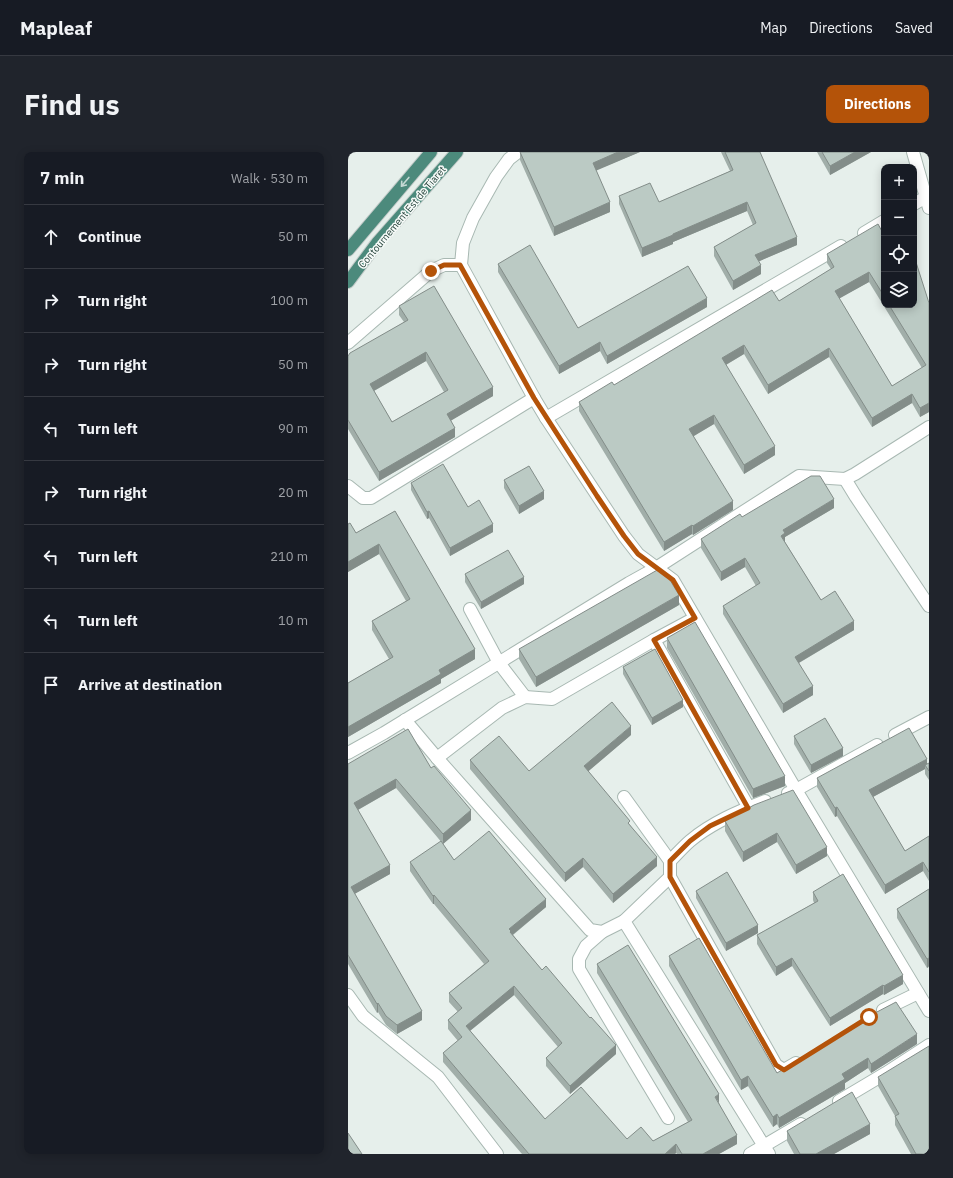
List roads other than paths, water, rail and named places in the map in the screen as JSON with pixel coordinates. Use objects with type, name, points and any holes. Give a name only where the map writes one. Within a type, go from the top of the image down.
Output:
[{"type":"highway","name":"Contournement Est de Tiaret","points":[[348,250],[431,152]]},
{"type":"highway","name":"Contournement Est de Tiaret","points":[[348,282],[378,243],[457,152]]},
{"type":"street","points":[[518,152],[509,159],[496,177],[473,218],[463,243],[460,265],[546,418],[624,536],[638,554],[673,580],[796,790],[929,1011]]},
{"type":"street","points":[[913,152],[927,202],[917,204]]},
{"type":"street","points":[[546,418],[881,223]]},
{"type":"street","points":[[348,343],[431,271],[444,265],[460,265]]},
{"type":"street","points":[[348,486],[362,498],[371,498],[534,398]]},
{"type":"street","points":[[348,753],[656,568],[799,476],[845,479],[929,427]]},
{"type":"street","points":[[845,479],[929,606]]},
{"type":"street","points":[[470,609],[499,663],[525,697]]},
{"type":"street","points":[[437,758],[502,708],[525,697],[552,699],[695,618]]},
{"type":"street","points":[[654,640],[748,808]]},
{"type":"street","points":[[670,861],[690,841],[710,826],[748,808],[796,790],[929,717]]},
{"type":"street","points":[[405,720],[590,930],[602,932]]},
{"type":"street","points":[[624,798],[670,861],[670,877],[776,1065],[784,1070],[803,1058]]},
{"type":"street","points":[[668,1118],[579,969],[579,959],[586,946],[602,932],[624,921],[670,877]]},
{"type":"street","points":[[624,921],[766,1150]]},
{"type":"street","points":[[876,1014],[918,993]]},
{"type":"street","points":[[348,995],[362,1016],[438,1077],[497,1154]]},
{"type":"street","points":[[832,1106],[929,1045]]},
{"type":"street","points":[[750,1154],[766,1150],[811,1118]]}]
